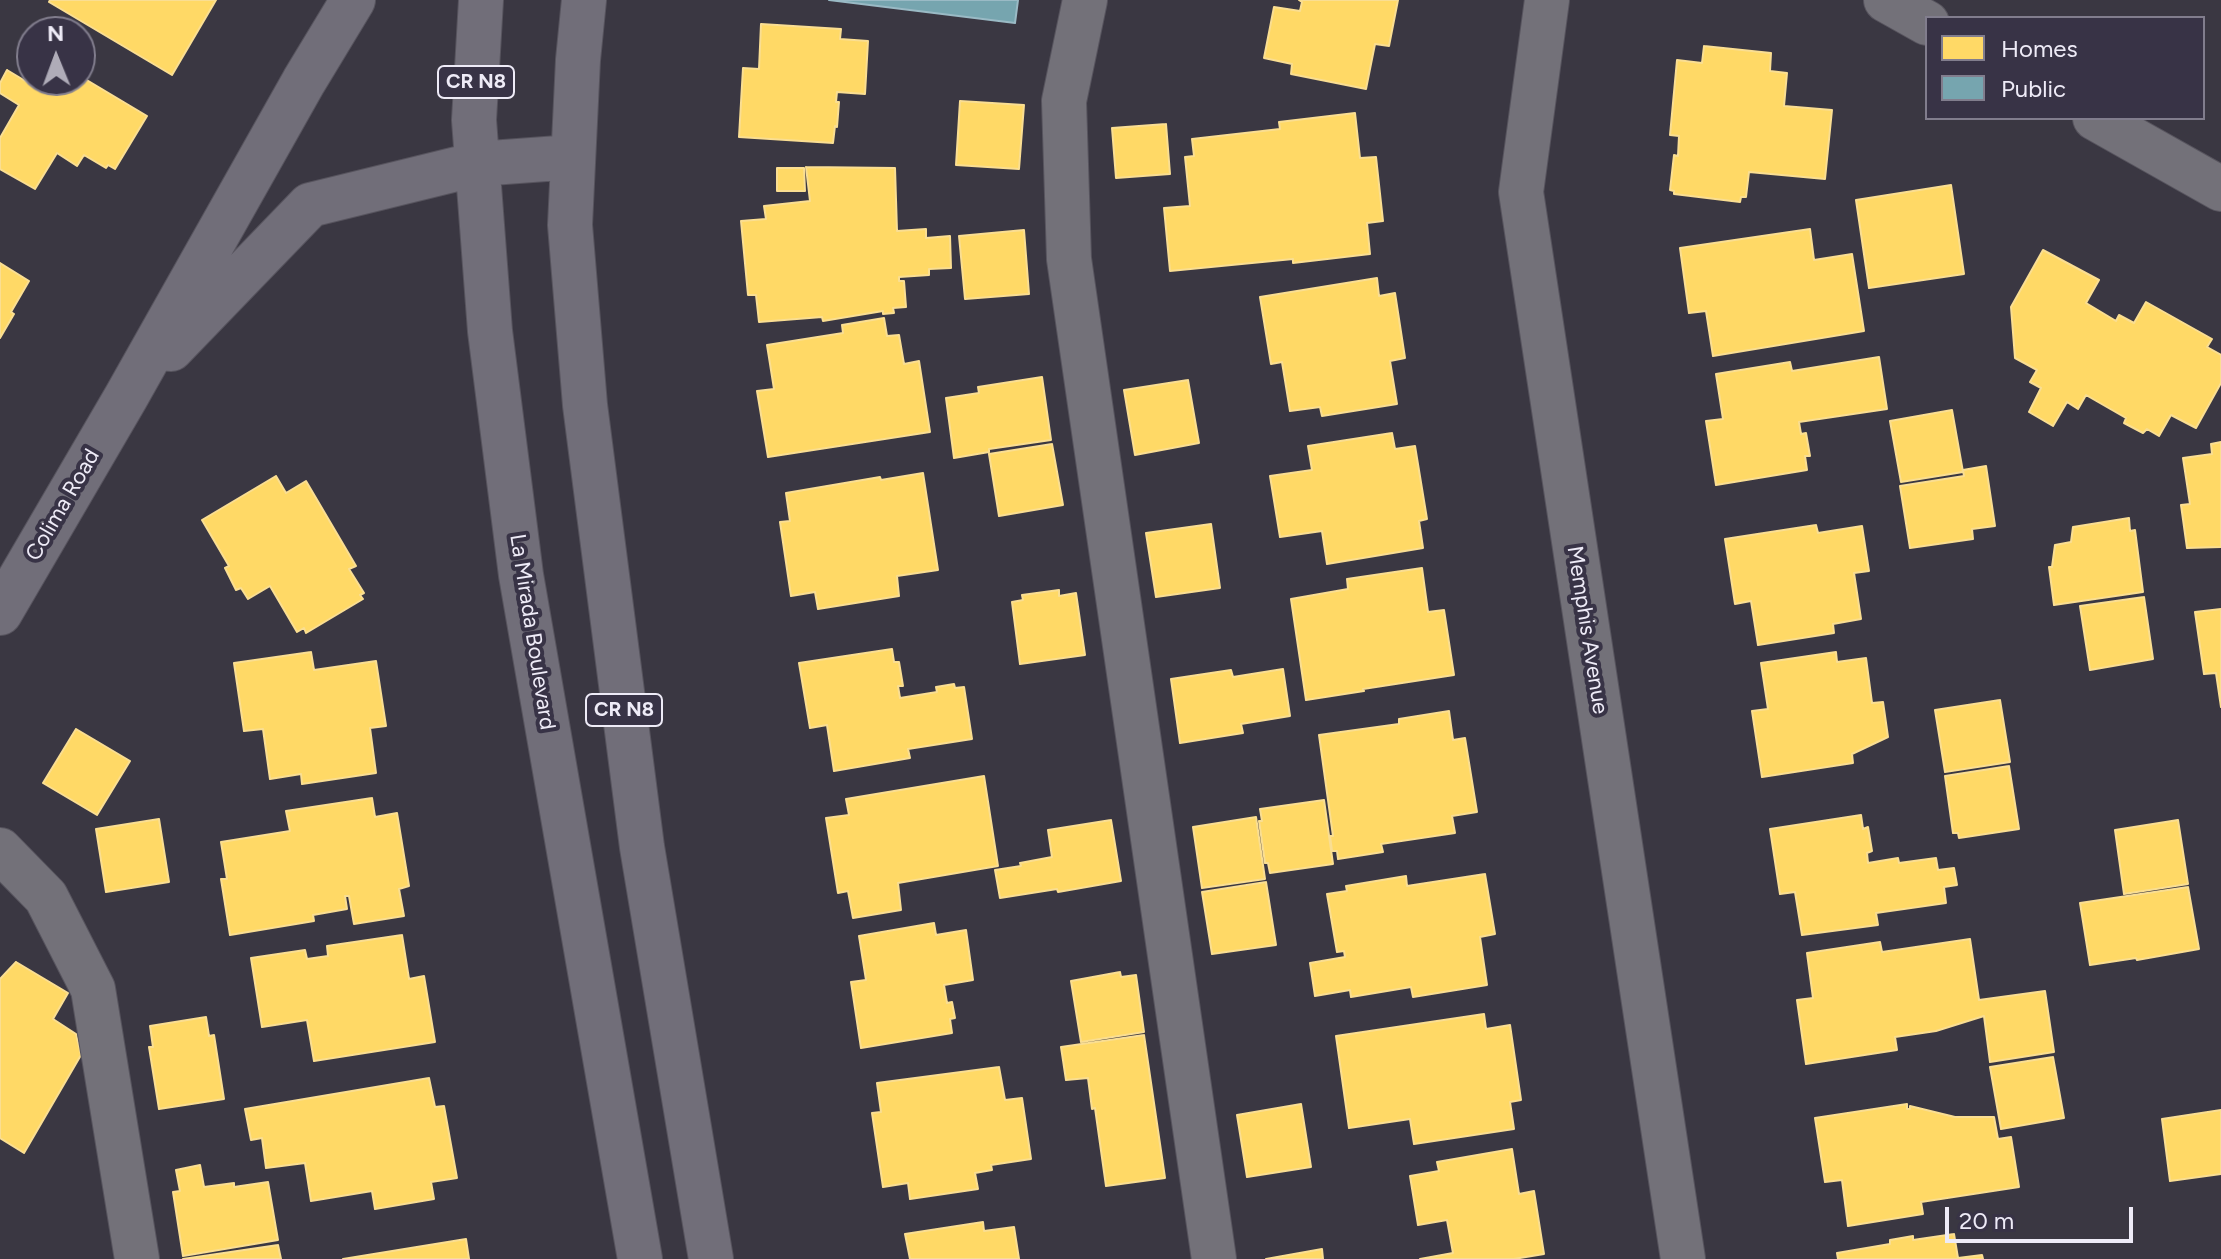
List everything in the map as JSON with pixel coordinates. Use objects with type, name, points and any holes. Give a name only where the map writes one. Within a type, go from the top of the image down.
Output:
[{"type":"main road","points":[[126,397],[353,0]]},
{"type":"main road","name":"La Mirada Boulevard","points":[[481,0],[474,120],[490,331],[521,575],[640,1259]]},
{"type":"main road","name":"CR N8","points":[[584,0],[570,225],[585,405],[642,847],[711,1259]]},
{"type":"main road","points":[[126,397],[310,205],[477,164],[573,157]]},
{"type":"main road","name":"Colima Road","points":[[0,613],[126,397]]},
{"type":"street","points":[[1085,0],[1064,101],[1069,259],[1214,1259]]},
{"type":"street","name":"Memphis Avenue","points":[[1547,0],[1521,192],[1683,1259]]},
{"type":"street","points":[[1886,0],[1925,22]]},
{"type":"street","points":[[2099,120],[2221,189]]},
{"type":"street","points":[[0,850],[46,897],[93,989],[137,1259]]},
{"type":"building: Homes","points":[[216,0],[172,75],[96,30],[96,16],[73,16],[49,2]]},
{"type":"building: Homes","points":[[1299,0],[1398,0],[1389,46],[1375,44],[1366,89],[1291,74],[1292,64],[1264,58],[1274,7],[1300,11],[1302,2]]},
{"type":"building: Homes","points":[[761,24],[841,29],[840,39],[868,41],[865,94],[837,92],[836,102],[839,102],[833,143],[739,137],[743,68],[759,69]]},
{"type":"building: Homes","points":[[1704,46],[1771,53],[1770,71],[1787,73],[1784,106],[1832,110],[1825,179],[1749,172],[1746,197],[1741,197],[1740,202],[1674,194],[1670,190],[1674,155],[1678,156],[1679,136],[1670,135],[1677,60],[1702,63]]},
{"type":"building: Homes","points":[[7,70],[16,75],[16,96],[96,96],[96,86],[147,116],[115,169],[108,165],[106,168],[84,155],[77,166],[57,153],[35,189],[0,169],[0,138],[19,105],[0,93],[0,83]]},
{"type":"building: Homes","points":[[960,101],[1024,105],[1019,169],[956,165]]},
{"type":"building: Homes","points":[[1355,113],[1360,158],[1376,157],[1383,221],[1367,223],[1370,254],[1293,263],[1293,259],[1170,271],[1164,208],[1190,206],[1185,157],[1194,156],[1192,139],[1280,129],[1279,122]]},
{"type":"building: Homes","points":[[1166,124],[1170,174],[1116,178],[1112,128]]},
{"type":"building: Homes","points":[[806,167],[895,168],[897,231],[926,229],[926,238],[950,236],[951,268],[929,269],[929,275],[899,277],[899,281],[904,281],[906,307],[893,308],[894,313],[883,314],[883,311],[823,321],[822,317],[759,322],[756,295],[748,295],[741,221],[766,219],[764,206],[810,201]]},
{"type":"building: Homes","points":[[777,168],[804,168],[805,191],[777,191]]},
{"type":"building: Homes","points":[[1951,185],[1964,274],[1869,288],[1856,200]]},
{"type":"building: Homes","points":[[1810,229],[1814,260],[1852,254],[1864,331],[1713,356],[1706,311],[1689,313],[1680,248]]},
{"type":"building: Homes","points":[[1024,230],[1029,294],[965,299],[959,236]]},
{"type":"building: Homes","points":[[2043,250],[2099,280],[2086,303],[2116,321],[2119,315],[2134,323],[2146,302],[2212,339],[2207,347],[2221,355],[2221,383],[2196,428],[2171,415],[2159,436],[2147,429],[2143,433],[2124,423],[2126,418],[2086,395],[2078,409],[2067,402],[2053,426],[2029,412],[2041,388],[2030,382],[2037,370],[2015,358],[2011,307]]},
{"type":"building: Homes","points":[[0,263],[29,281],[0,338]]},
{"type":"building: Homes","points":[[1377,278],[1379,296],[1395,293],[1405,358],[1390,361],[1397,404],[1322,416],[1320,407],[1290,411],[1282,362],[1271,364],[1260,297]]},
{"type":"building: Homes","points":[[884,318],[887,336],[899,335],[904,364],[919,361],[930,432],[768,457],[757,391],[774,389],[767,345],[843,333],[842,325]]},
{"type":"building: Homes","points":[[1879,357],[1887,409],[1799,422],[1801,434],[1806,433],[1810,456],[1805,456],[1807,470],[1716,485],[1706,421],[1723,419],[1716,374],[1790,362],[1792,371]]},
{"type":"building: Homes","points":[[1042,377],[1051,440],[989,449],[989,452],[954,458],[946,398],[979,393],[978,387]]},
{"type":"building: Homes","points":[[1188,380],[1199,443],[1135,455],[1124,390]]},
{"type":"building: Homes","points":[[1952,410],[1963,472],[1901,482],[1890,421]]},
{"type":"building: Homes","points":[[1392,433],[1395,449],[1415,446],[1427,519],[1419,521],[1423,548],[1327,564],[1322,531],[1280,537],[1270,476],[1312,470],[1308,446]]},
{"type":"building: Homes","points":[[2221,442],[2221,547],[2187,548],[2181,505],[2190,504],[2183,458],[2212,454],[2211,444]]},
{"type":"building: Homes","points":[[1052,444],[1063,505],[999,516],[989,454]]},
{"type":"building: Homes","points":[[1986,466],[1995,526],[1972,529],[1973,539],[1910,548],[1900,486],[1964,476],[1963,470]]},
{"type":"building: Homes","points":[[923,473],[938,570],[897,576],[899,596],[818,609],[815,592],[791,596],[780,522],[790,521],[786,493]]},
{"type":"building: Homes","points":[[276,476],[286,493],[306,481],[356,566],[349,569],[364,593],[360,595],[363,599],[306,633],[304,628],[297,632],[270,586],[248,599],[241,588],[236,590],[225,568],[229,566],[202,520]]},
{"type":"building: Homes","points":[[2129,518],[2130,531],[2135,530],[2143,592],[2054,605],[2049,567],[2052,567],[2055,545],[2071,542],[2073,527]]},
{"type":"building: Homes","points":[[1211,524],[1220,588],[1156,597],[1146,533]]},
{"type":"building: Homes","points":[[1816,525],[1818,533],[1862,526],[1869,571],[1854,573],[1861,619],[1833,624],[1834,633],[1758,645],[1751,601],[1735,604],[1725,539]]},
{"type":"building: Homes","points":[[1422,568],[1428,612],[1444,610],[1454,675],[1306,700],[1291,599],[1348,589],[1347,579]]},
{"type":"building: Homes","points":[[1059,590],[1059,596],[1076,593],[1085,655],[1020,664],[1012,602],[1023,600],[1022,595]]},
{"type":"building: Homes","points":[[2144,597],[2153,659],[2090,670],[2080,606]]},
{"type":"building: Homes","points":[[2221,609],[2221,707],[2216,673],[2204,674],[2195,612]]},
{"type":"building: Homes","points":[[892,649],[894,662],[899,662],[903,686],[898,686],[900,698],[937,692],[936,687],[954,684],[955,688],[964,687],[972,739],[908,749],[910,758],[834,771],[827,725],[810,728],[799,663]]},
{"type":"building: Homes","points":[[311,652],[314,670],[376,661],[386,726],[370,728],[376,773],[302,784],[301,774],[270,779],[263,729],[244,731],[234,663]]},
{"type":"building: Homes","points":[[1836,652],[1837,662],[1866,658],[1872,703],[1883,702],[1888,737],[1852,754],[1853,763],[1762,777],[1752,711],[1768,709],[1761,663]]},
{"type":"building: Homes","points":[[1283,669],[1290,716],[1241,724],[1243,733],[1180,743],[1171,679],[1231,670],[1233,677]]},
{"type":"building: Homes","points":[[2000,700],[2010,762],[1945,772],[1935,710]]},
{"type":"building: Homes","points":[[1449,711],[1453,740],[1465,738],[1477,812],[1452,816],[1455,833],[1381,844],[1383,852],[1338,859],[1337,851],[1332,851],[1330,836],[1333,836],[1319,735],[1399,724],[1399,719]]},
{"type":"building: Homes","points":[[76,729],[130,761],[97,815],[43,783]]},
{"type":"building: Homes","points":[[2009,766],[2019,829],[1959,838],[1958,833],[1953,833],[1945,776]]},
{"type":"building: Homes","points":[[984,776],[998,866],[898,883],[901,910],[853,918],[848,891],[838,893],[826,818],[849,815],[846,799]]},
{"type":"building: Homes","points":[[372,798],[375,817],[397,813],[409,886],[399,889],[404,916],[354,924],[349,896],[345,896],[347,909],[313,915],[314,921],[230,935],[221,879],[227,879],[221,842],[290,831],[286,811]]},
{"type":"building: Homes","points":[[1324,800],[1333,864],[1270,873],[1268,863],[1265,863],[1260,809]]},
{"type":"building: Homes","points":[[1861,815],[1863,829],[1868,827],[1872,851],[1867,853],[1868,863],[1898,858],[1899,863],[1936,858],[1938,870],[1954,868],[1957,885],[1944,887],[1946,903],[1876,913],[1878,925],[1802,935],[1795,892],[1780,894],[1770,829]]},
{"type":"building: Homes","points":[[1256,817],[1265,879],[1202,888],[1193,827]]},
{"type":"building: Homes","points":[[159,819],[169,882],[106,892],[96,829]]},
{"type":"building: Homes","points":[[1111,820],[1121,881],[1000,898],[995,870],[1052,857],[1048,830]]},
{"type":"building: Homes","points":[[2178,820],[2188,884],[2124,894],[2115,830]]},
{"type":"building: Homes","points":[[1485,874],[1495,934],[1480,937],[1487,985],[1413,997],[1411,987],[1351,997],[1350,990],[1315,996],[1310,963],[1345,957],[1344,951],[1337,952],[1327,894],[1347,891],[1346,886],[1406,876],[1407,886]]},
{"type":"building: Homes","points":[[1266,882],[1276,945],[1212,954],[1202,892]]},
{"type":"building: Homes","points":[[2188,887],[2199,949],[2090,965],[2080,903]]},
{"type":"building: Homes","points":[[934,923],[936,935],[966,930],[973,980],[944,985],[947,1003],[952,1002],[955,1018],[950,1019],[952,1033],[861,1048],[851,982],[866,980],[859,936]]},
{"type":"building: Homes","points":[[402,935],[409,979],[424,976],[435,1042],[314,1061],[307,1020],[262,1027],[251,958],[305,950],[307,959],[328,956],[327,946]]},
{"type":"building: Homes","points":[[1970,939],[1979,1000],[2045,991],[2054,1052],[1990,1062],[1984,1016],[1936,1031],[1895,1037],[1897,1050],[1806,1064],[1797,1000],[1813,998],[1807,953],[1880,942],[1882,952]]},
{"type":"building: Homes","points":[[16,962],[68,993],[53,1019],[76,1034],[81,1055],[24,1153],[0,1138],[0,979]]},
{"type":"building: Homes","points":[[1120,972],[1121,977],[1136,975],[1144,1032],[1081,1042],[1071,981]]},
{"type":"building: Homes","points":[[1484,1014],[1486,1029],[1510,1025],[1521,1100],[1510,1102],[1514,1129],[1414,1144],[1410,1119],[1349,1128],[1336,1036]]},
{"type":"building: Homes","points":[[206,1017],[209,1036],[214,1035],[224,1099],[159,1109],[149,1047],[153,1047],[150,1026]]},
{"type":"building: Homes","points":[[1144,1035],[1165,1178],[1106,1186],[1088,1078],[1066,1080],[1061,1047]]},
{"type":"building: Homes","points":[[2053,1057],[2064,1118],[2001,1129],[1990,1067]]},
{"type":"building: Homes","points":[[999,1067],[1005,1100],[1022,1098],[1031,1159],[991,1165],[992,1170],[975,1173],[978,1189],[910,1199],[908,1183],[883,1187],[872,1113],[881,1112],[877,1083]]},
{"type":"building: Homes","points":[[429,1078],[435,1107],[444,1106],[457,1178],[431,1182],[434,1199],[375,1209],[372,1191],[311,1201],[305,1163],[266,1168],[262,1138],[251,1140],[245,1109]]},
{"type":"building: Homes","points":[[1301,1104],[1311,1167],[1247,1177],[1237,1115]]},
{"type":"building: Homes","points":[[1907,1104],[1907,1109],[1910,1106],[1955,1117],[1994,1117],[1998,1139],[2011,1137],[2019,1187],[1921,1202],[1923,1214],[1848,1226],[1842,1180],[1825,1182],[1815,1118]]},
{"type":"building: Homes","points":[[2221,1110],[2221,1174],[2170,1181],[2162,1119]]},
{"type":"building: Homes","points":[[1512,1149],[1519,1194],[1534,1191],[1544,1254],[1514,1259],[1420,1259],[1453,1253],[1447,1220],[1418,1225],[1410,1176],[1439,1171],[1437,1162]]},
{"type":"building: Homes","points":[[200,1165],[204,1187],[268,1182],[278,1240],[183,1256],[173,1192],[180,1191],[176,1170]]},
{"type":"building: Homes","points":[[983,1222],[984,1231],[1014,1227],[1019,1259],[910,1259],[905,1234]]},
{"type":"building: Homes","points":[[1954,1234],[1958,1258],[1982,1255],[1983,1259],[1838,1259],[1837,1253],[1890,1244],[1890,1240]]},
{"type":"building: Homes","points":[[466,1239],[469,1259],[343,1259]]},
{"type":"building: Homes","points":[[278,1245],[281,1259],[183,1259]]},
{"type":"building: Homes","points":[[1322,1249],[1323,1259],[1266,1259]]},
{"type":"building: Public","points":[[829,0],[1018,0],[1015,23]]}]
